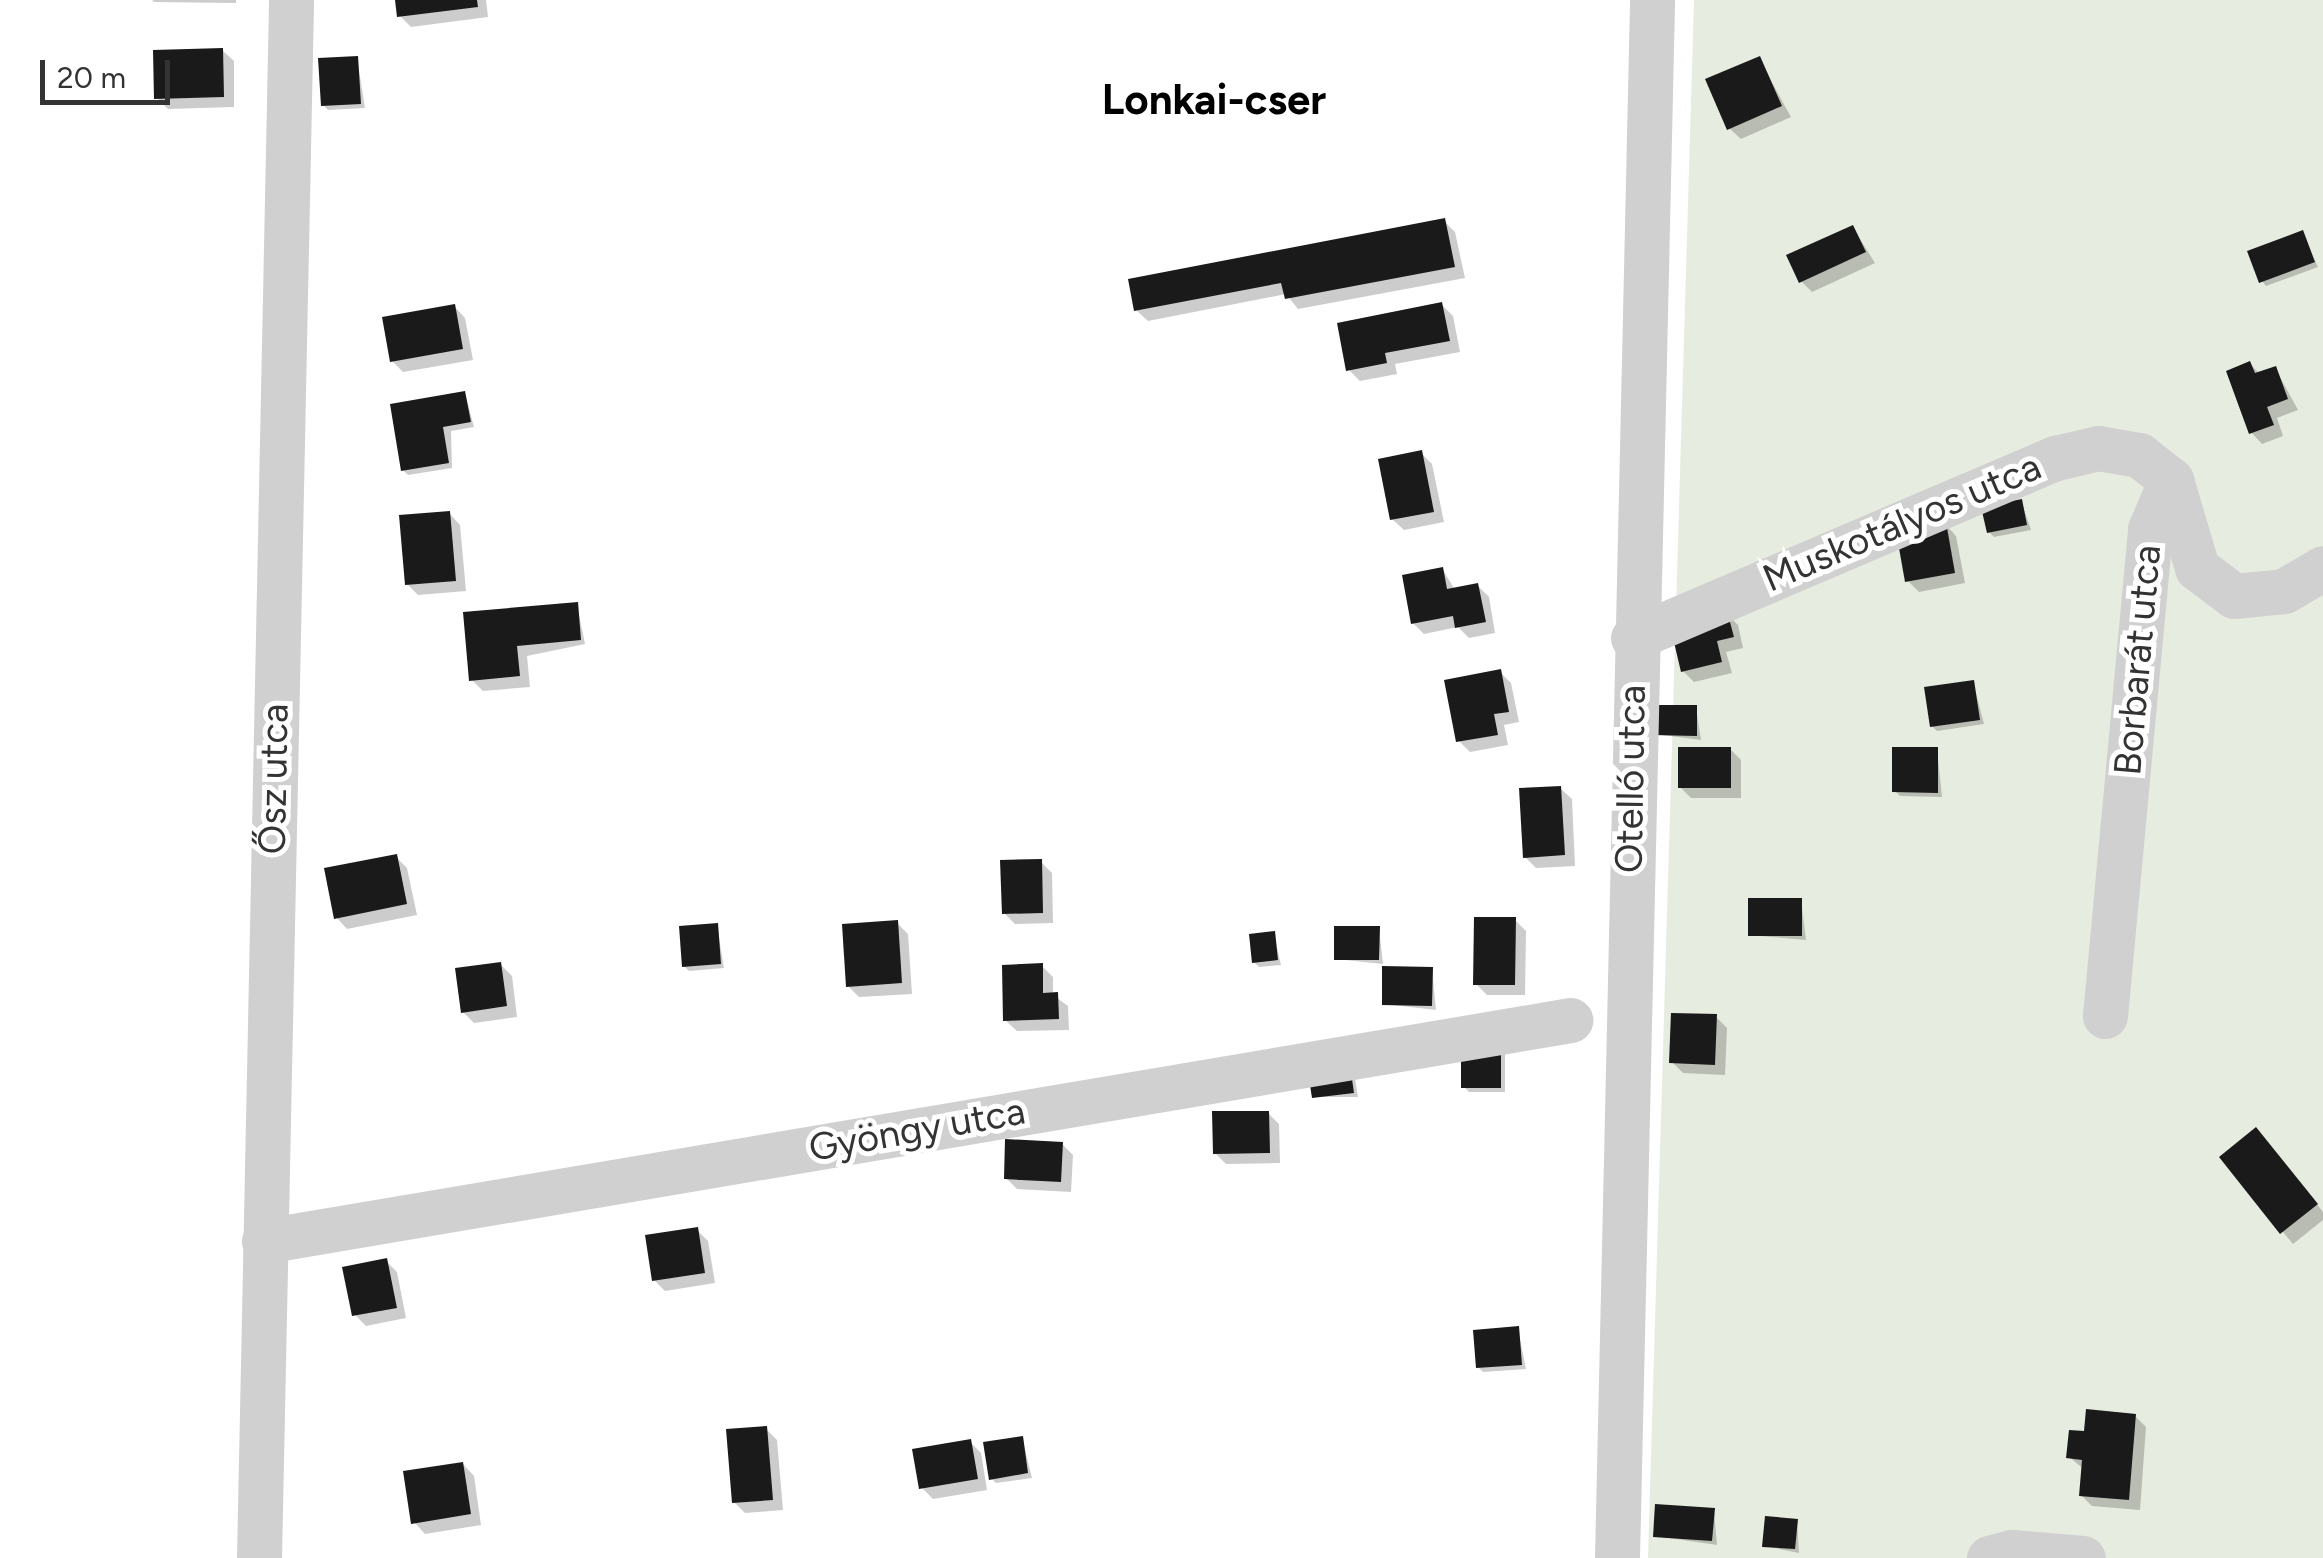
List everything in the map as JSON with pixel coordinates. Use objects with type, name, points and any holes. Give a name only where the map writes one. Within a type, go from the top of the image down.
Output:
[{"type":"street","name":"Ősz utca","points":[[259,1558],[292,0]]},
{"type":"street","name":"Otelló utca","points":[[1617,1558],[1633,638],[1652,0]]},
{"type":"street","name":"Muskotályos utca","points":[[1633,638],[2056,458],[2098,448],[2125,453],[2171,480]]},
{"type":"street","name":"Borbarát utca","points":[[2171,480],[2197,568],[2234,596],[2284,592],[2323,568]]},
{"type":"street","name":"Borbarát utca","points":[[2106,1016],[2150,529],[2171,480]]},
{"type":"street","name":"Gyöngy utca","points":[[264,1241],[1570,1020]]},
{"type":"street","points":[[1990,1558],[2012,1552],[2083,1558]]},
{"type":"shaded area","points":[[1694,0],[2323,0],[2323,1558],[1648,1558]]},
{"type":"building","points":[[395,0],[477,0],[478,7],[397,17]]},
{"type":"building","points":[[223,48],[224,97],[154,99],[153,50]]},
{"type":"building","points":[[358,56],[361,104],[321,106],[318,58]]},
{"type":"building","points":[[1760,56],[1782,106],[1727,130],[1705,79]]},
{"type":"building","points":[[1445,218],[1455,267],[1285,299],[1281,283],[1134,311],[1128,279]]},
{"type":"building","points":[[1853,225],[1866,252],[1799,283],[1786,255]]},
{"type":"building","points":[[2303,230],[2315,262],[2259,283],[2247,251]]},
{"type":"building","points":[[1442,302],[1450,341],[1385,353],[1387,363],[1346,371],[1337,323]]},
{"type":"building","points":[[455,304],[463,349],[390,362],[382,317]]},
{"type":"building","points":[[2250,361],[2255,373],[2276,366],[2288,399],[2267,407],[2274,425],[2249,434],[2226,371]]},
{"type":"building","points":[[465,391],[471,422],[443,427],[449,463],[401,471],[390,404]]},
{"type":"building","points":[[1422,450],[1434,512],[1390,520],[1378,459]]},
{"type":"building","points":[[2022,499],[2027,525],[1987,533],[1981,507]]},
{"type":"building","points":[[450,511],[456,581],[405,585],[399,515]]},
{"type":"building","points":[[1946,522],[1955,573],[1905,582],[1896,531]]},
{"type":"building","points":[[1443,567],[1447,589],[1478,583],[1486,622],[1455,628],[1453,616],[1411,624],[1402,575]]},
{"type":"building","points":[[578,602],[581,640],[517,646],[520,676],[469,681],[463,612]]},
{"type":"building","points":[[1727,611],[1734,637],[1717,641],[1722,662],[1681,672],[1670,625]]},
{"type":"building","points":[[1501,669],[1509,712],[1494,714],[1498,735],[1456,742],[1444,680]]},
{"type":"building","points":[[1974,680],[1980,720],[1930,727],[1924,687]]},
{"type":"building","points":[[1652,705],[1697,705],[1697,736],[1652,735]]},
{"type":"building","points":[[1678,747],[1731,747],[1731,788],[1678,788]]},
{"type":"building","points":[[1892,747],[1938,747],[1938,793],[1892,792]]},
{"type":"building","points":[[1561,786],[1565,855],[1523,858],[1519,788]]},
{"type":"building","points":[[397,854],[407,904],[334,919],[324,868]]},
{"type":"building","points":[[1042,859],[1043,913],[1002,914],[1000,860]]},
{"type":"building","points":[[1748,898],[1802,898],[1802,936],[1748,936]]},
{"type":"building","points":[[1474,917],[1516,917],[1515,985],[1473,985]]},
{"type":"building","points":[[898,920],[902,983],[846,987],[842,924]]},
{"type":"building","points":[[718,923],[721,964],[682,967],[679,926]]},
{"type":"building","points":[[1334,926],[1380,926],[1379,960],[1334,960]]},
{"type":"building","points":[[1275,931],[1278,960],[1252,963],[1249,934]]},
{"type":"building","points":[[501,962],[507,1006],[461,1013],[455,968]]},
{"type":"building","points":[[1043,963],[1043,993],[1058,992],[1059,1019],[1003,1021],[1002,965]]},
{"type":"building","points":[[1382,966],[1433,967],[1432,1006],[1382,1005]]},
{"type":"building","points":[[1671,1013],[1717,1014],[1715,1065],[1669,1063]]},
{"type":"building","points":[[1461,1044],[1501,1044],[1501,1088],[1461,1088]]},
{"type":"building","points":[[1350,1065],[1354,1093],[1312,1098],[1308,1072]]},
{"type":"building","points":[[1212,1111],[1269,1111],[1270,1153],[1213,1154]]},
{"type":"building","points":[[2256,1127],[2318,1204],[2280,1234],[2219,1157]]},
{"type":"building","points":[[1005,1139],[1063,1142],[1061,1182],[1004,1179]]},
{"type":"building","points":[[698,1227],[705,1273],[652,1281],[645,1235]]},
{"type":"building","points":[[387,1258],[397,1308],[352,1316],[342,1267]]},
{"type":"building","points":[[1519,1326],[1522,1365],[1476,1368],[1473,1330]]},
{"type":"building","points":[[2086,1409],[2136,1414],[2129,1500],[2079,1496],[2082,1460],[2066,1458],[2069,1430],[2084,1431]]},
{"type":"building","points":[[767,1426],[773,1500],[732,1503],[726,1429]]},
{"type":"building","points":[[1023,1436],[1028,1473],[989,1480],[983,1442]]},
{"type":"building","points":[[971,1439],[978,1479],[919,1489],[912,1449]]},
{"type":"building","points":[[463,1462],[471,1514],[411,1524],[403,1471]]},
{"type":"building","points":[[1655,1504],[1715,1508],[1712,1541],[1653,1537]]},
{"type":"building","points":[[1765,1516],[1798,1519],[1795,1549],[1762,1547]]},
{"type":"district","name":"Lonkai-cser","points":[[1214,100]]}]
